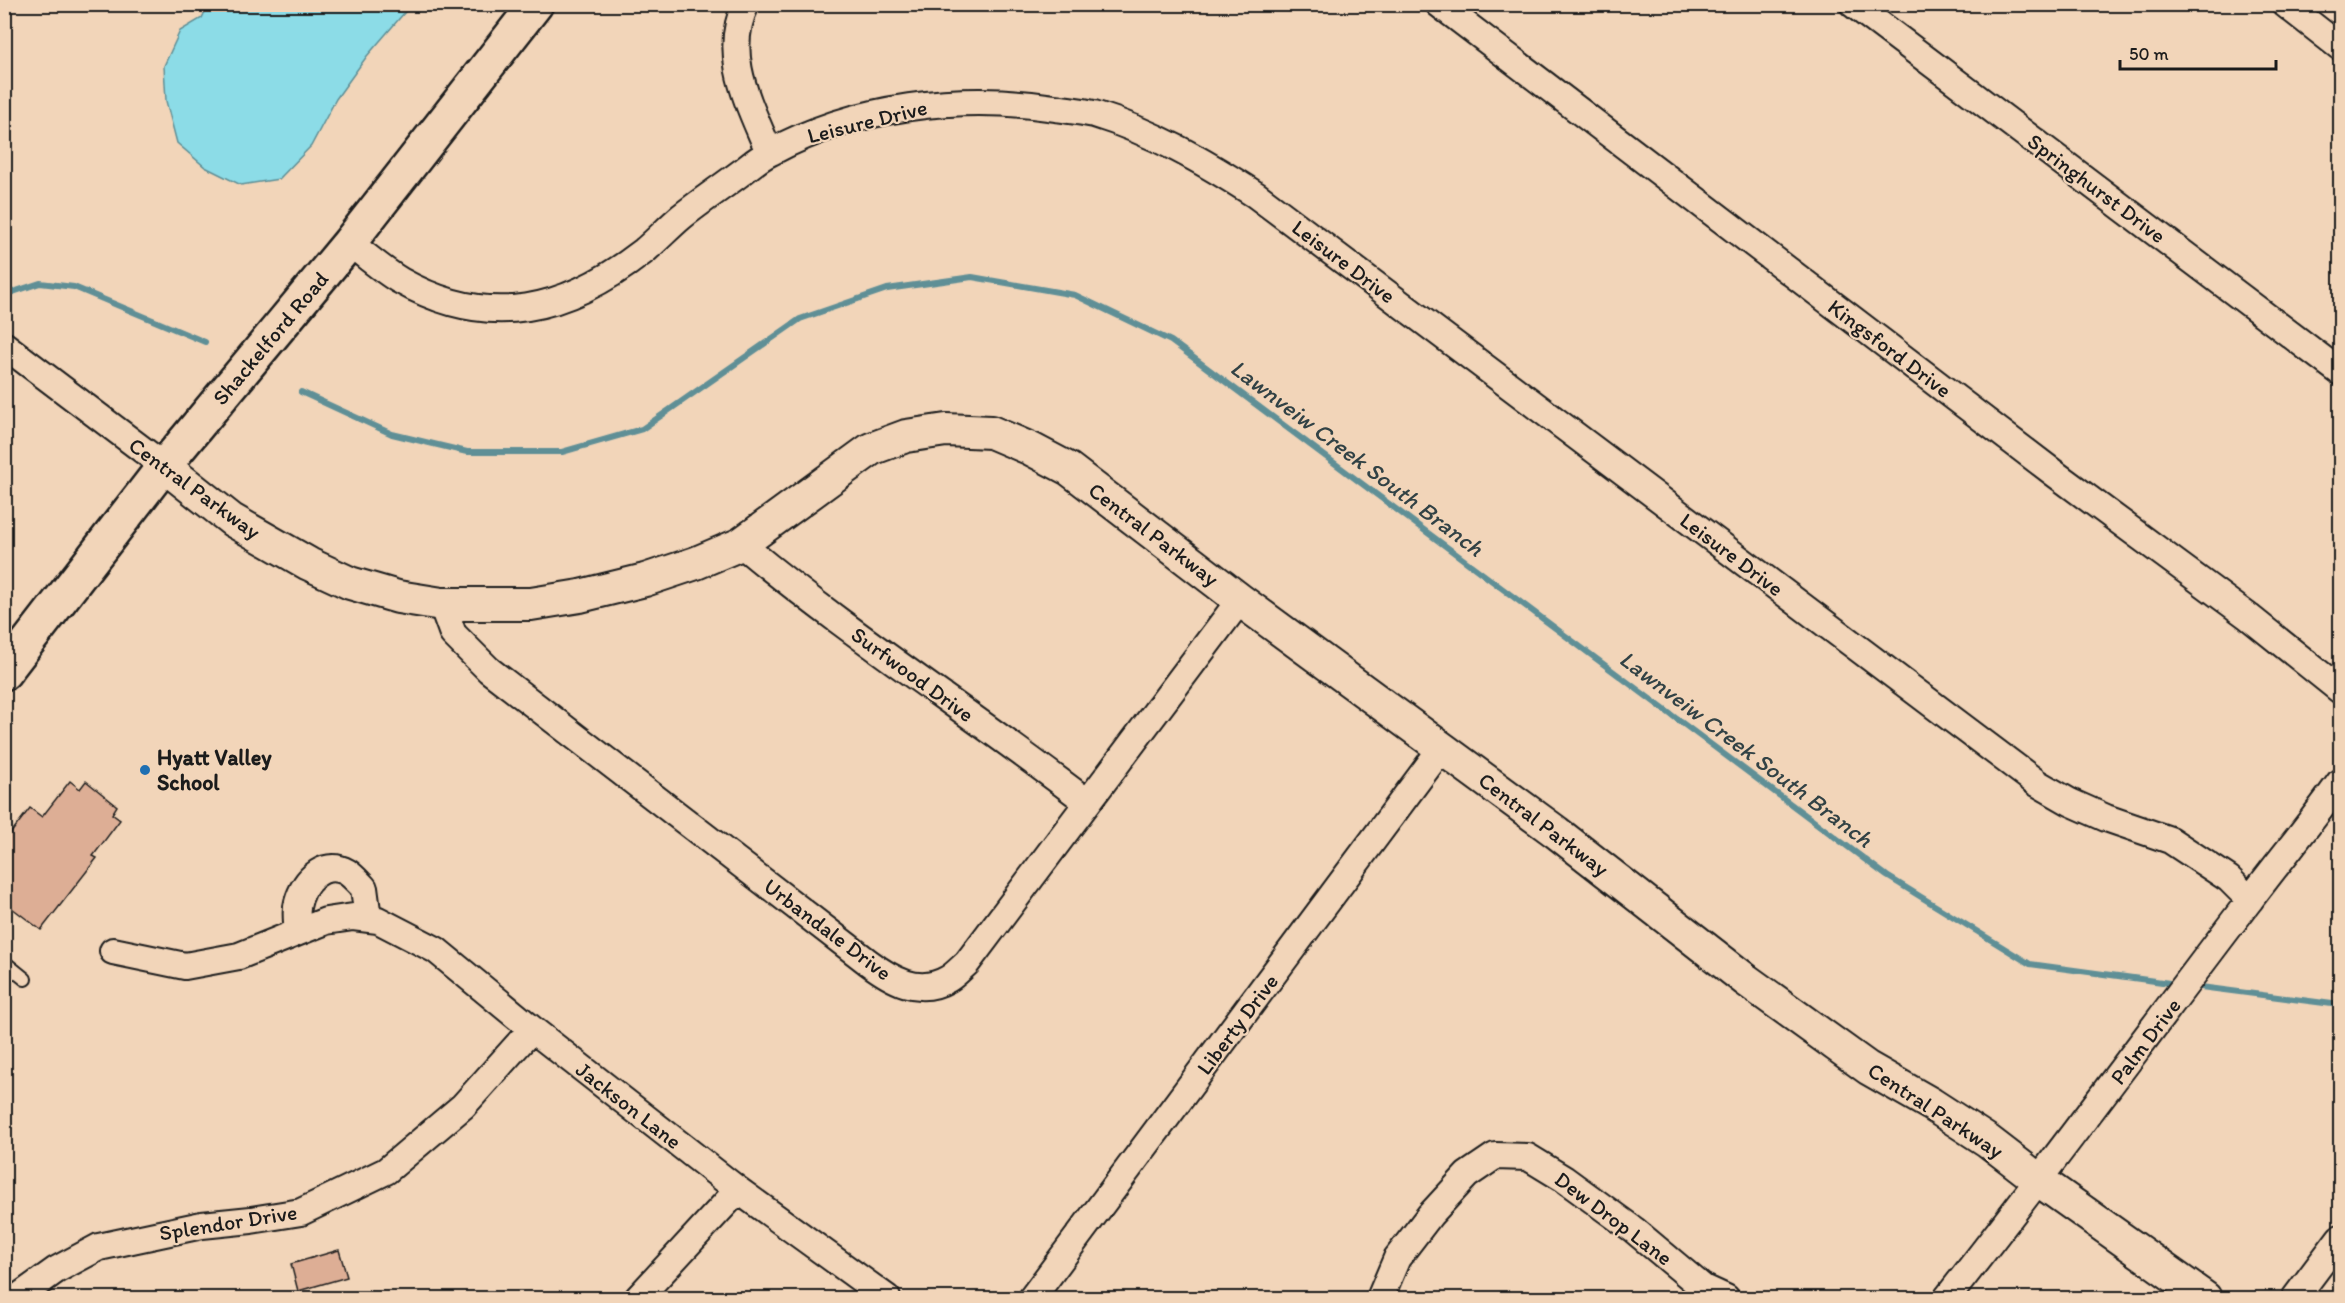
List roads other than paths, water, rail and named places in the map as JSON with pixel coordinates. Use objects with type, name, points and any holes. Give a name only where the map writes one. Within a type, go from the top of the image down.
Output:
[{"type":"main road","name":"Shackelford Road","points":[[4,674],[164,466],[348,243],[536,4]]},
{"type":"street","points":[[746,4],[741,16],[735,50],[741,85],[769,152]]},
{"type":"street","name":"Kingsford Drive","points":[[1439,4],[2054,473],[2249,618],[2340,690]]},
{"type":"street","name":"Springhurst Drive","points":[[1853,4],[2340,372]]},
{"type":"street","points":[[2285,4],[2340,47]]},
{"type":"street","name":"Leisure Drive","points":[[348,243],[400,280],[436,298],[469,307],[492,310],[517,309],[545,305],[594,284],[634,257],[681,218],[769,152],[816,130],[898,108],[948,102],[998,100],[1092,114],[1139,130],[1217,169],[1256,195],[2037,783],[2070,802],[2106,818],[2170,840],[2229,879],[2250,900]]},
{"type":"street","name":"Central Parkway","points":[[4,345],[232,520],[309,564],[350,583],[398,597],[442,604],[531,604],[580,596],[645,580],[696,563],[741,544],[871,449],[906,436],[946,430],[991,432],[1031,449],[1069,469],[1240,600],[1556,832],[1772,999],[1868,1068],[1932,1104],[1988,1141],[2205,1299]]},
{"type":"street","name":"Surfwood Drive","points":[[741,544],[795,589],[1025,754],[1087,802]]},
{"type":"street","name":"Urbandale Drive","points":[[442,604],[453,634],[489,670],[889,978],[910,986],[929,985],[948,979],[967,963],[1240,600]]},
{"type":"street","name":"Liberty Drive","points":[[1032,1299],[1441,749]]},
{"type":"street","name":"Palm Drive","points":[[1947,1299],[2040,1181],[2340,783]]},
{"type":"street","points":[[298,932],[297,908],[303,892],[317,871],[328,867],[346,872],[364,888],[368,918]]},
{"type":"street","name":"Jackson Lane","points":[[113,951],[185,966],[239,956],[326,921],[353,917],[378,920],[436,950],[532,1029],[738,1190],[887,1299]]},
{"type":"street","name":"Splendor Drive","points":[[17,1299],[56,1270],[99,1246],[202,1225],[301,1212],[386,1172],[463,1106],[532,1029]]},
{"type":"street","name":"Dew Drop Lane","points":[[1380,1299],[1397,1258],[1430,1215],[1467,1174],[1495,1155],[1528,1156],[1634,1230],[1702,1287],[1726,1299]]},
{"type":"street","points":[[638,1299],[738,1190]]},
{"type":"street","points":[[2295,1299],[2340,1238]]},
{"type":"lane","points":[[4,962],[24,979]]},
{"type":"water","points":[[208,4],[411,5],[367,56],[336,99],[311,146],[279,179],[241,185],[205,167],[177,143],[166,101],[164,66],[180,31],[202,18]]},
{"type":"waterway","name":"Lawnveiw Creek South Branch","points":[[301,392],[392,434],[467,452],[562,452],[642,429],[800,319],[887,289],[972,277],[1075,295],[1171,341],[1887,876],[2030,964],[2177,984]]},
{"type":"waterway","name":"Lawnveiw Creek South Branch","points":[[4,295],[40,283],[74,287],[205,342]]},
{"type":"waterway","name":"Lawnveiw Creek South Branch","points":[[2193,986],[2340,1005]]},
{"type":"place","name":"Hyatt Valley School","points":[[145,770]]}]
